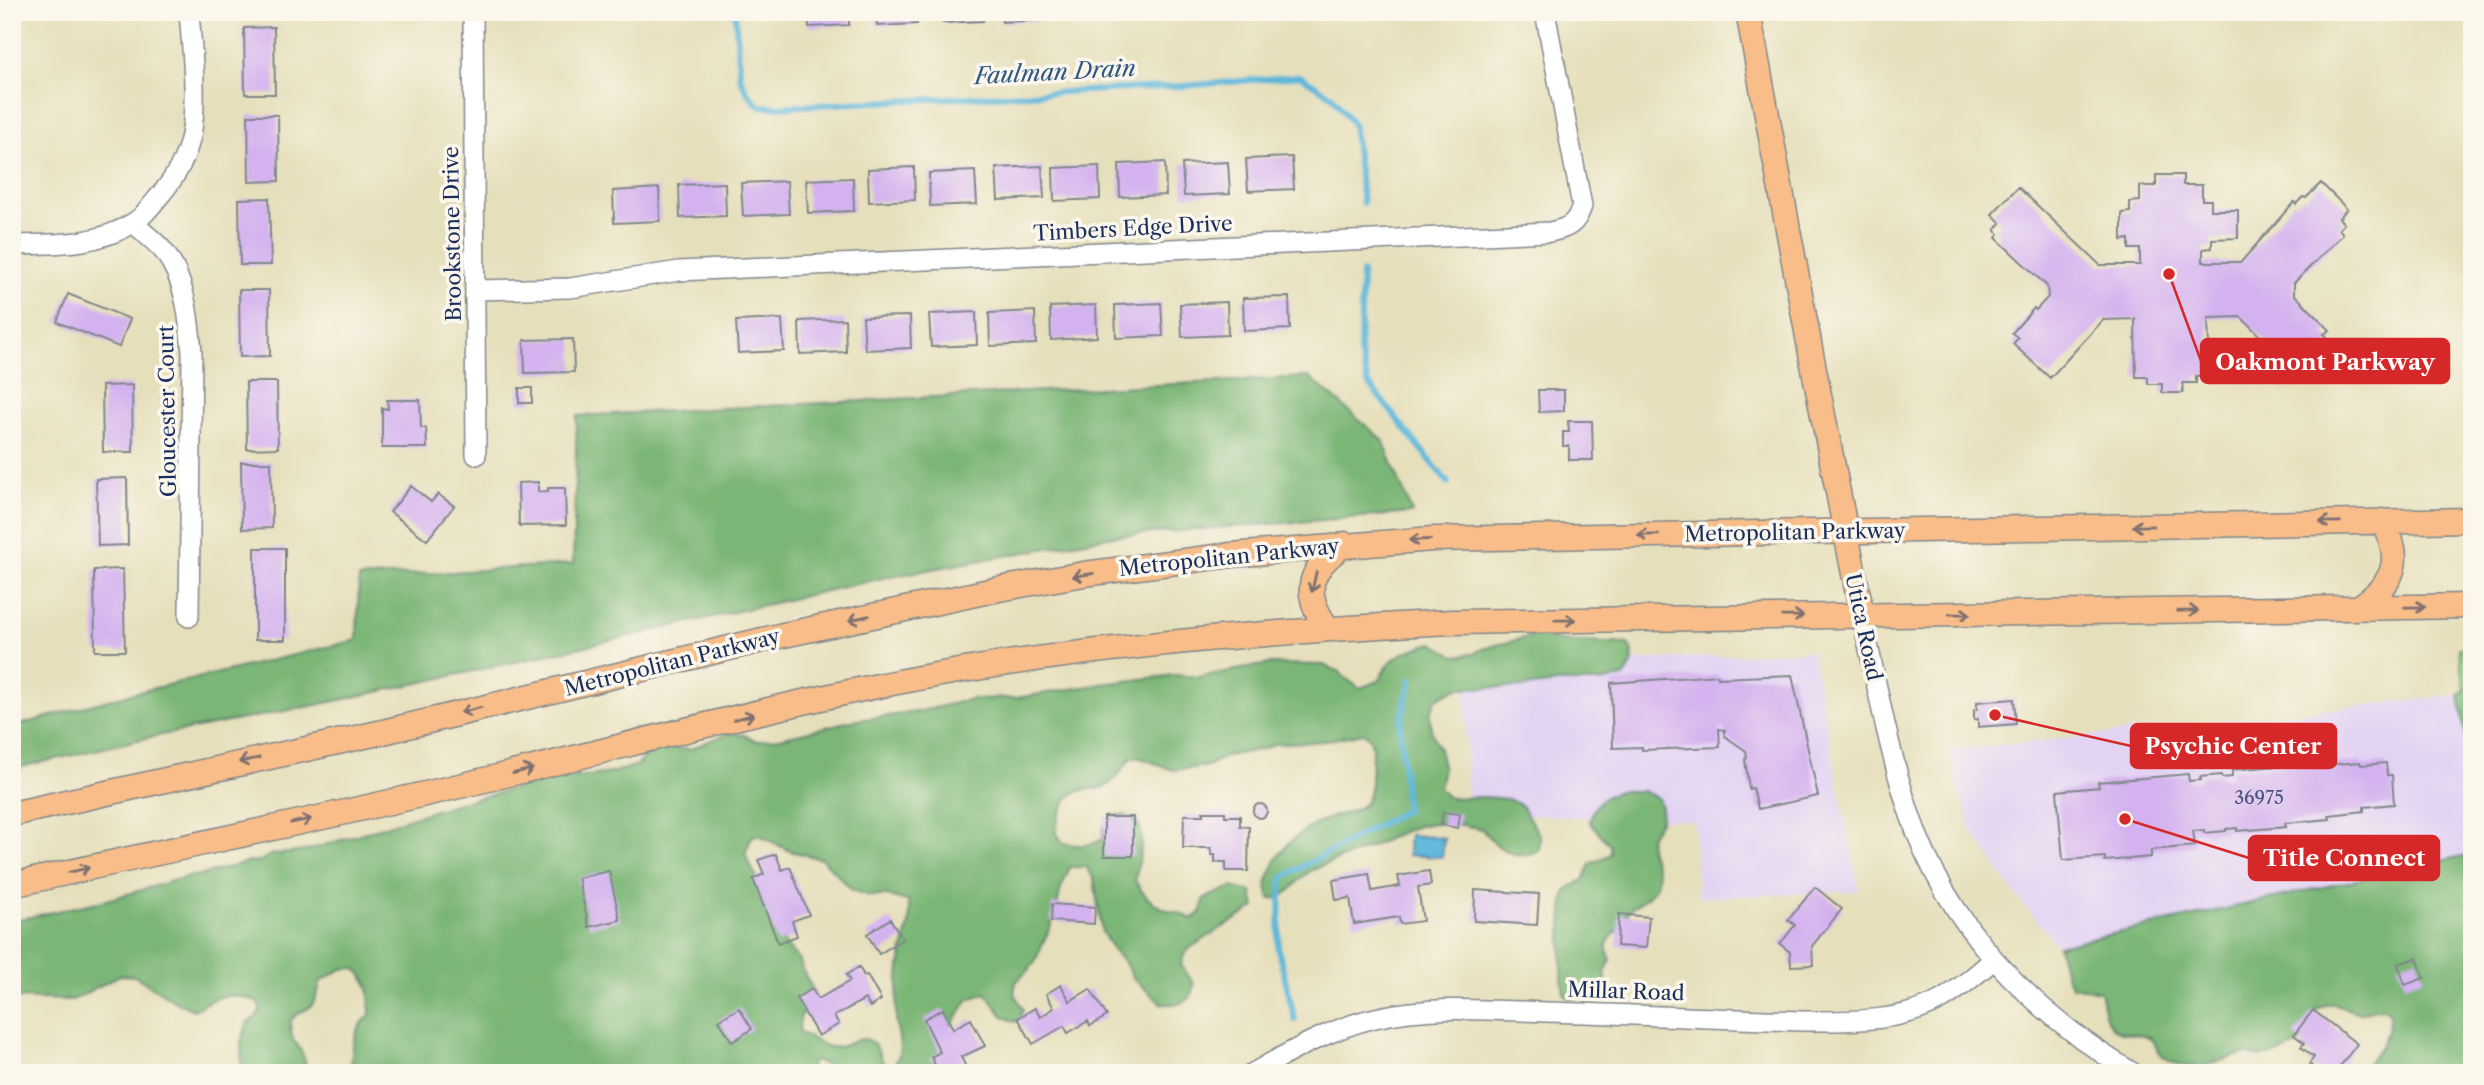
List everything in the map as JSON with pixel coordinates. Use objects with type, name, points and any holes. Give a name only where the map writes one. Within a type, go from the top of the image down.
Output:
[{"type":"main road","name":"Utica Road","points":[[1748,12],[1862,615]]},
{"type":"main road","name":"Metropolitan Parkway","points":[[12,814],[383,732],[921,604],[1084,574],[1179,561],[1345,544],[1501,537],[2472,520]]},
{"type":"main road","points":[[2358,608],[2384,588],[2393,568],[2394,549],[2382,522]]},
{"type":"main road","points":[[1328,629],[1314,606],[1313,580],[1326,557],[1345,544]]},
{"type":"main road","points":[[12,885],[492,778],[867,688],[982,667],[1099,651],[1247,635],[1486,621],[2472,606]]},
{"type":"street","points":[[12,245],[68,244],[101,237],[134,223],[170,183],[185,159],[192,130],[194,86],[189,12]]},
{"type":"street","name":"Brookstone Drive","points":[[473,12],[476,455]]},
{"type":"street","name":"Timbers Edge Drive","points":[[475,290],[570,288],[679,271],[1550,232],[1567,229],[1577,221],[1582,206],[1545,12]]},
{"type":"street","name":"Gloucester Court","points":[[134,223],[164,252],[177,274],[189,320],[192,352],[190,617]]},
{"type":"street","name":"Utica Road","points":[[1862,615],[1890,751],[1910,815],[1929,860],[1951,900],[1993,960],[2042,1009],[2068,1031],[2133,1073]]},
{"type":"street","name":"Millar Road","points":[[1254,1073],[1339,1029],[1408,1011],[1487,1010],[1812,1021],[1890,1017],[1939,1001],[1969,981],[1993,960]]},
{"type":"shaded area","points":[[1812,651],[1859,891],[1698,898],[1694,821],[1467,813],[1465,669]]},
{"type":"shaded area","points":[[2459,695],[2472,780],[2472,854],[2058,946],[2010,888],[1970,827],[1948,751]]},
{"type":"green space","points":[[1309,377],[1383,440],[1412,513],[1113,536],[883,578],[524,660],[331,702],[151,737],[12,769],[12,727],[130,694],[357,640],[359,578],[573,564],[577,416]]},
{"type":"green space","points":[[1535,635],[1563,641],[1628,644],[1632,653],[1631,665],[1624,677],[1600,682],[1566,682],[1525,687],[1457,688],[1436,699],[1430,714],[1431,730],[1443,767],[1439,789],[1449,798],[1508,799],[1521,805],[1540,836],[1539,850],[1530,854],[1514,854],[1493,842],[1482,829],[1461,824],[1429,824],[1410,829],[1316,869],[1304,876],[1289,892],[1271,899],[1267,888],[1269,877],[1277,859],[1290,843],[1316,824],[1355,810],[1365,803],[1371,780],[1372,749],[1369,737],[1363,733],[1324,741],[1274,744],[1263,749],[1226,756],[1207,766],[1173,770],[1141,758],[1131,758],[1108,785],[1082,790],[1066,801],[1055,831],[1063,843],[1084,845],[1098,842],[1103,839],[1103,828],[1112,815],[1126,816],[1135,820],[1142,837],[1135,880],[1143,893],[1154,903],[1191,919],[1200,913],[1205,898],[1232,887],[1252,892],[1255,907],[1190,948],[1181,965],[1194,984],[1190,998],[1178,1004],[1162,1004],[1134,979],[1102,932],[1094,879],[1086,867],[1070,867],[1061,888],[1054,918],[1034,964],[1016,982],[1014,993],[1023,1009],[1020,1018],[1015,1022],[1003,1016],[986,993],[969,999],[941,1041],[939,1058],[954,1073],[840,1073],[834,1067],[815,1061],[811,1064],[812,1073],[350,1073],[356,1034],[370,1015],[367,983],[354,968],[342,969],[321,981],[310,1007],[291,1020],[293,1039],[308,1073],[242,1073],[241,1042],[248,1022],[255,1018],[261,1009],[256,1001],[246,998],[224,996],[194,1010],[174,1001],[135,976],[120,975],[73,1000],[12,998],[12,921],[260,861],[270,855],[306,851],[458,803],[550,780],[612,773],[638,765],[645,755],[668,748],[690,749],[729,733],[744,735],[757,741],[851,721],[917,712],[972,699],[1016,698],[1175,675],[1198,677],[1269,664],[1323,665],[1339,671],[1360,688],[1379,681],[1388,665],[1400,655],[1433,643],[1455,656],[1473,654],[1482,649]],"holes":[[[752,836],[761,836],[790,851],[822,859],[852,890],[870,896],[887,896],[908,901],[909,921],[901,961],[896,1014],[900,1047],[893,1065],[883,1063],[872,1042],[866,1039],[830,1047],[800,1033],[800,1018],[815,1001],[814,995],[800,960],[776,927],[762,888],[745,853]]]},
{"type":"green space","points":[[2459,648],[2472,648],[2472,738]]},
{"type":"green space","points":[[2472,687],[2472,780],[2459,695]]},
{"type":"green space","points":[[1620,791],[1643,791],[1658,798],[1661,808],[1660,822],[1650,841],[1657,883],[1649,895],[1630,910],[1608,942],[1607,952],[1611,960],[1605,972],[1603,987],[1587,989],[1581,998],[1570,999],[1565,996],[1562,976],[1564,900],[1571,886],[1584,880],[1590,864],[1611,854],[1610,845],[1590,823],[1593,810],[1599,802]]},
{"type":"green space","points":[[2472,854],[2471,1073],[2352,1073],[2380,1049],[2390,1013],[2385,1008],[2355,1012],[2337,1004],[2317,1009],[2306,1036],[2285,1051],[2268,1056],[2247,1053],[2205,1065],[2184,1066],[2164,1057],[2147,1036],[2115,1029],[2105,1015],[2100,991],[2072,986],[2066,977],[2058,946]]},
{"type":"green space","points":[[1034,1065],[1060,1073],[1013,1073]]},
{"type":"water","points":[[1409,835],[1444,838],[1442,857],[1408,855]]},
{"type":"building","points":[[808,12],[849,12],[849,25],[809,27]]},
{"type":"building","points":[[876,12],[916,12],[917,24],[877,26]]},
{"type":"building","points":[[942,12],[983,12],[983,21],[943,23]]},
{"type":"building","points":[[1001,12],[1042,12],[1042,20],[1002,22]]},
{"type":"building","points":[[1064,12],[1107,12],[1107,14],[1064,16]]},
{"type":"building","points":[[1190,12],[1230,12],[1231,16],[1190,17]]},
{"type":"building","points":[[274,27],[275,94],[245,94],[244,28]]},
{"type":"building","points":[[248,115],[278,115],[279,181],[249,182]]},
{"type":"building","points":[[1292,157],[1294,189],[1248,191],[1246,159]]},
{"type":"building","points":[[1165,162],[1166,195],[1120,197],[1119,164]]},
{"type":"building","points":[[1228,162],[1230,194],[1184,196],[1182,164]]},
{"type":"building","points":[[1042,166],[1044,198],[998,200],[996,168]]},
{"type":"building","points":[[1099,166],[1100,199],[1054,201],[1053,168]]},
{"type":"building","points":[[914,167],[915,200],[869,202],[868,169]]},
{"type":"building","points":[[975,171],[977,204],[930,206],[929,173]]},
{"type":"building","points":[[2156,175],[2183,175],[2183,185],[2202,185],[2202,200],[2211,200],[2211,210],[2238,210],[2238,238],[2212,239],[2212,248],[2203,249],[2203,262],[2241,262],[2294,202],[2296,204],[2303,197],[2306,198],[2321,183],[2347,209],[2339,218],[2344,224],[2339,229],[2343,234],[2294,283],[2294,294],[2330,330],[2324,334],[2331,341],[2310,361],[2313,364],[2300,376],[2241,317],[2208,318],[2210,375],[2196,376],[2196,383],[2183,383],[2183,393],[2162,393],[2162,384],[2148,384],[2148,377],[2136,377],[2135,319],[2103,320],[2050,378],[2013,344],[2018,338],[2012,333],[2034,308],[2036,310],[2048,297],[2047,286],[1996,238],[1999,234],[1995,230],[2001,223],[1992,214],[2018,187],[2100,265],[2140,265],[2140,249],[2129,249],[2129,239],[2122,240],[2122,213],[2130,212],[2130,202],[2140,201],[2140,186],[2156,186]]},
{"type":"building","points":[[853,178],[854,211],[808,213],[806,180]]},
{"type":"building","points":[[787,181],[789,214],[743,216],[741,183]]},
{"type":"building","points":[[725,183],[726,216],[680,218],[679,185]]},
{"type":"building","points":[[659,188],[660,221],[614,223],[613,191]]},
{"type":"building","points":[[269,198],[271,265],[240,265],[239,199]]},
{"type":"building","points":[[239,290],[269,290],[270,356],[240,357]]},
{"type":"building","points":[[68,294],[130,319],[119,347],[57,322]]},
{"type":"building","points":[[1289,297],[1290,329],[1244,331],[1243,298]]},
{"type":"building","points":[[1227,302],[1228,335],[1182,337],[1180,304]]},
{"type":"building","points":[[1161,303],[1163,336],[1116,338],[1115,305]]},
{"type":"building","points":[[12,305],[18,305],[19,335],[12,335]]},
{"type":"building","points":[[1096,305],[1097,337],[1051,340],[1050,307]]},
{"type":"building","points":[[1035,311],[1036,344],[990,346],[989,313]]},
{"type":"building","points":[[976,312],[977,345],[931,347],[929,314]]},
{"type":"building","points":[[910,316],[911,348],[865,350],[863,317]]},
{"type":"building","points":[[782,319],[784,351],[738,353],[736,321]]},
{"type":"building","points":[[845,319],[846,352],[800,354],[799,321]]},
{"type":"building","points":[[573,339],[574,372],[525,373],[524,340]]},
{"type":"building","points":[[246,382],[277,382],[278,448],[247,449]]},
{"type":"building","points":[[132,385],[133,452],[103,452],[102,386]]},
{"type":"building","points":[[519,388],[532,388],[532,403],[519,403]]},
{"type":"building","points":[[1538,390],[1564,390],[1564,411],[1539,412]]},
{"type":"building","points":[[387,400],[420,400],[421,428],[426,428],[427,448],[382,448],[382,408],[388,409]]},
{"type":"building","points":[[1568,421],[1592,421],[1593,460],[1569,460],[1569,446],[1563,446],[1563,432],[1569,432]]},
{"type":"building","points":[[241,462],[271,462],[272,528],[242,529]]},
{"type":"building","points":[[127,478],[128,545],[98,546],[96,479]]},
{"type":"building","points":[[538,482],[538,492],[548,491],[548,488],[565,488],[566,525],[519,526],[518,483]]},
{"type":"building","points":[[411,486],[431,502],[438,494],[454,506],[427,540],[390,512]]},
{"type":"building","points":[[255,548],[285,548],[285,640],[255,640]]},
{"type":"building","points":[[123,569],[125,651],[95,651],[94,570]]},
{"type":"building","points":[[1718,675],[1718,678],[1792,675],[1818,796],[1758,809],[1753,788],[1749,789],[1746,751],[1725,736],[1725,730],[1719,729],[1720,747],[1642,750],[1642,747],[1613,748],[1611,683]]},
{"type":"building","points":[[2014,699],[2016,724],[1978,727],[1978,719],[1974,720],[1977,702]]},
{"type":"building","points":[[2325,762],[2325,765],[2386,763],[2387,775],[2392,775],[2394,804],[2329,815],[2330,819],[2285,823],[2286,827],[2237,831],[2237,828],[2204,833],[2204,830],[2193,831],[2195,846],[2151,850],[2151,857],[2105,861],[2105,857],[2063,860],[2057,791],[2099,787],[2098,782],[2188,774],[2189,781],[2221,775],[2222,778],[2232,777],[2232,770]]},
{"type":"building","points":[[1257,804],[1263,804],[1267,811],[1263,818],[1257,818],[1253,814],[1253,808]]},
{"type":"building","points":[[1203,812],[1225,812],[1225,816],[1240,816],[1240,826],[1249,827],[1248,871],[1226,871],[1226,862],[1215,862],[1211,848],[1183,848],[1184,815],[1203,815]]},
{"type":"building","points":[[1443,812],[1460,814],[1458,828],[1441,825]]},
{"type":"building","points":[[1104,817],[1133,817],[1133,856],[1104,856]]},
{"type":"building","points":[[776,854],[782,870],[790,867],[809,915],[792,921],[797,936],[778,943],[753,879],[764,874],[758,860]]},
{"type":"building","points":[[609,871],[620,920],[589,927],[578,878]]},
{"type":"building","points":[[1429,871],[1431,885],[1418,887],[1423,921],[1400,924],[1399,917],[1354,924],[1350,898],[1336,900],[1333,880],[1369,874],[1372,891],[1400,886],[1398,876]]},
{"type":"building","points":[[1815,887],[1842,909],[1812,946],[1813,965],[1791,966],[1790,952],[1780,944],[1795,925],[1788,920]]},
{"type":"building","points":[[1475,890],[1539,894],[1537,925],[1474,921]]},
{"type":"building","points":[[1052,904],[1095,907],[1094,924],[1051,921]]},
{"type":"building","points":[[1619,914],[1649,917],[1646,948],[1617,946]]},
{"type":"building","points":[[890,919],[903,939],[879,954],[867,934]]},
{"type":"building","points":[[2417,958],[2424,978],[2405,985],[2398,964]]},
{"type":"building","points":[[859,967],[864,976],[867,975],[881,1000],[870,1007],[865,999],[834,1016],[839,1024],[818,1036],[796,998],[812,989],[818,999],[850,981],[846,975]]},
{"type":"building","points":[[1061,985],[1070,1001],[1090,989],[1107,1016],[1090,1026],[1088,1021],[1068,1033],[1064,1026],[1033,1044],[1018,1018],[1035,1008],[1040,1017],[1054,1008],[1046,994]]},
{"type":"building","points":[[739,1008],[752,1029],[732,1042],[719,1020]]},
{"type":"building","points":[[943,1009],[953,1029],[971,1019],[985,1046],[961,1057],[969,1073],[939,1073],[931,1057],[940,1052],[924,1019]]},
{"type":"building","points":[[2313,1010],[2357,1044],[2335,1073],[2321,1073],[2309,1064],[2314,1057],[2301,1047],[2304,1043],[2294,1035]]},
{"type":"waterway","name":"Faulman Drain","points":[[735,12],[740,77],[747,92],[759,106],[1183,86],[1300,76],[1332,96],[1353,124],[1363,203]]},
{"type":"waterway","name":"Faulman Drain","points":[[1362,273],[1360,352],[1368,383],[1448,483]]},
{"type":"waterway","name":"Faulman Drain","points":[[1295,1020],[1278,949],[1282,878],[1406,810],[1400,725],[1411,679]]},
{"type":"place","name":"Oakmont Parkway","points":[[2169,274]]},
{"type":"place","name":"Psychic Center","points":[[1995,715]]},
{"type":"place","name":"Title Connect","points":[[2125,819]]}]
